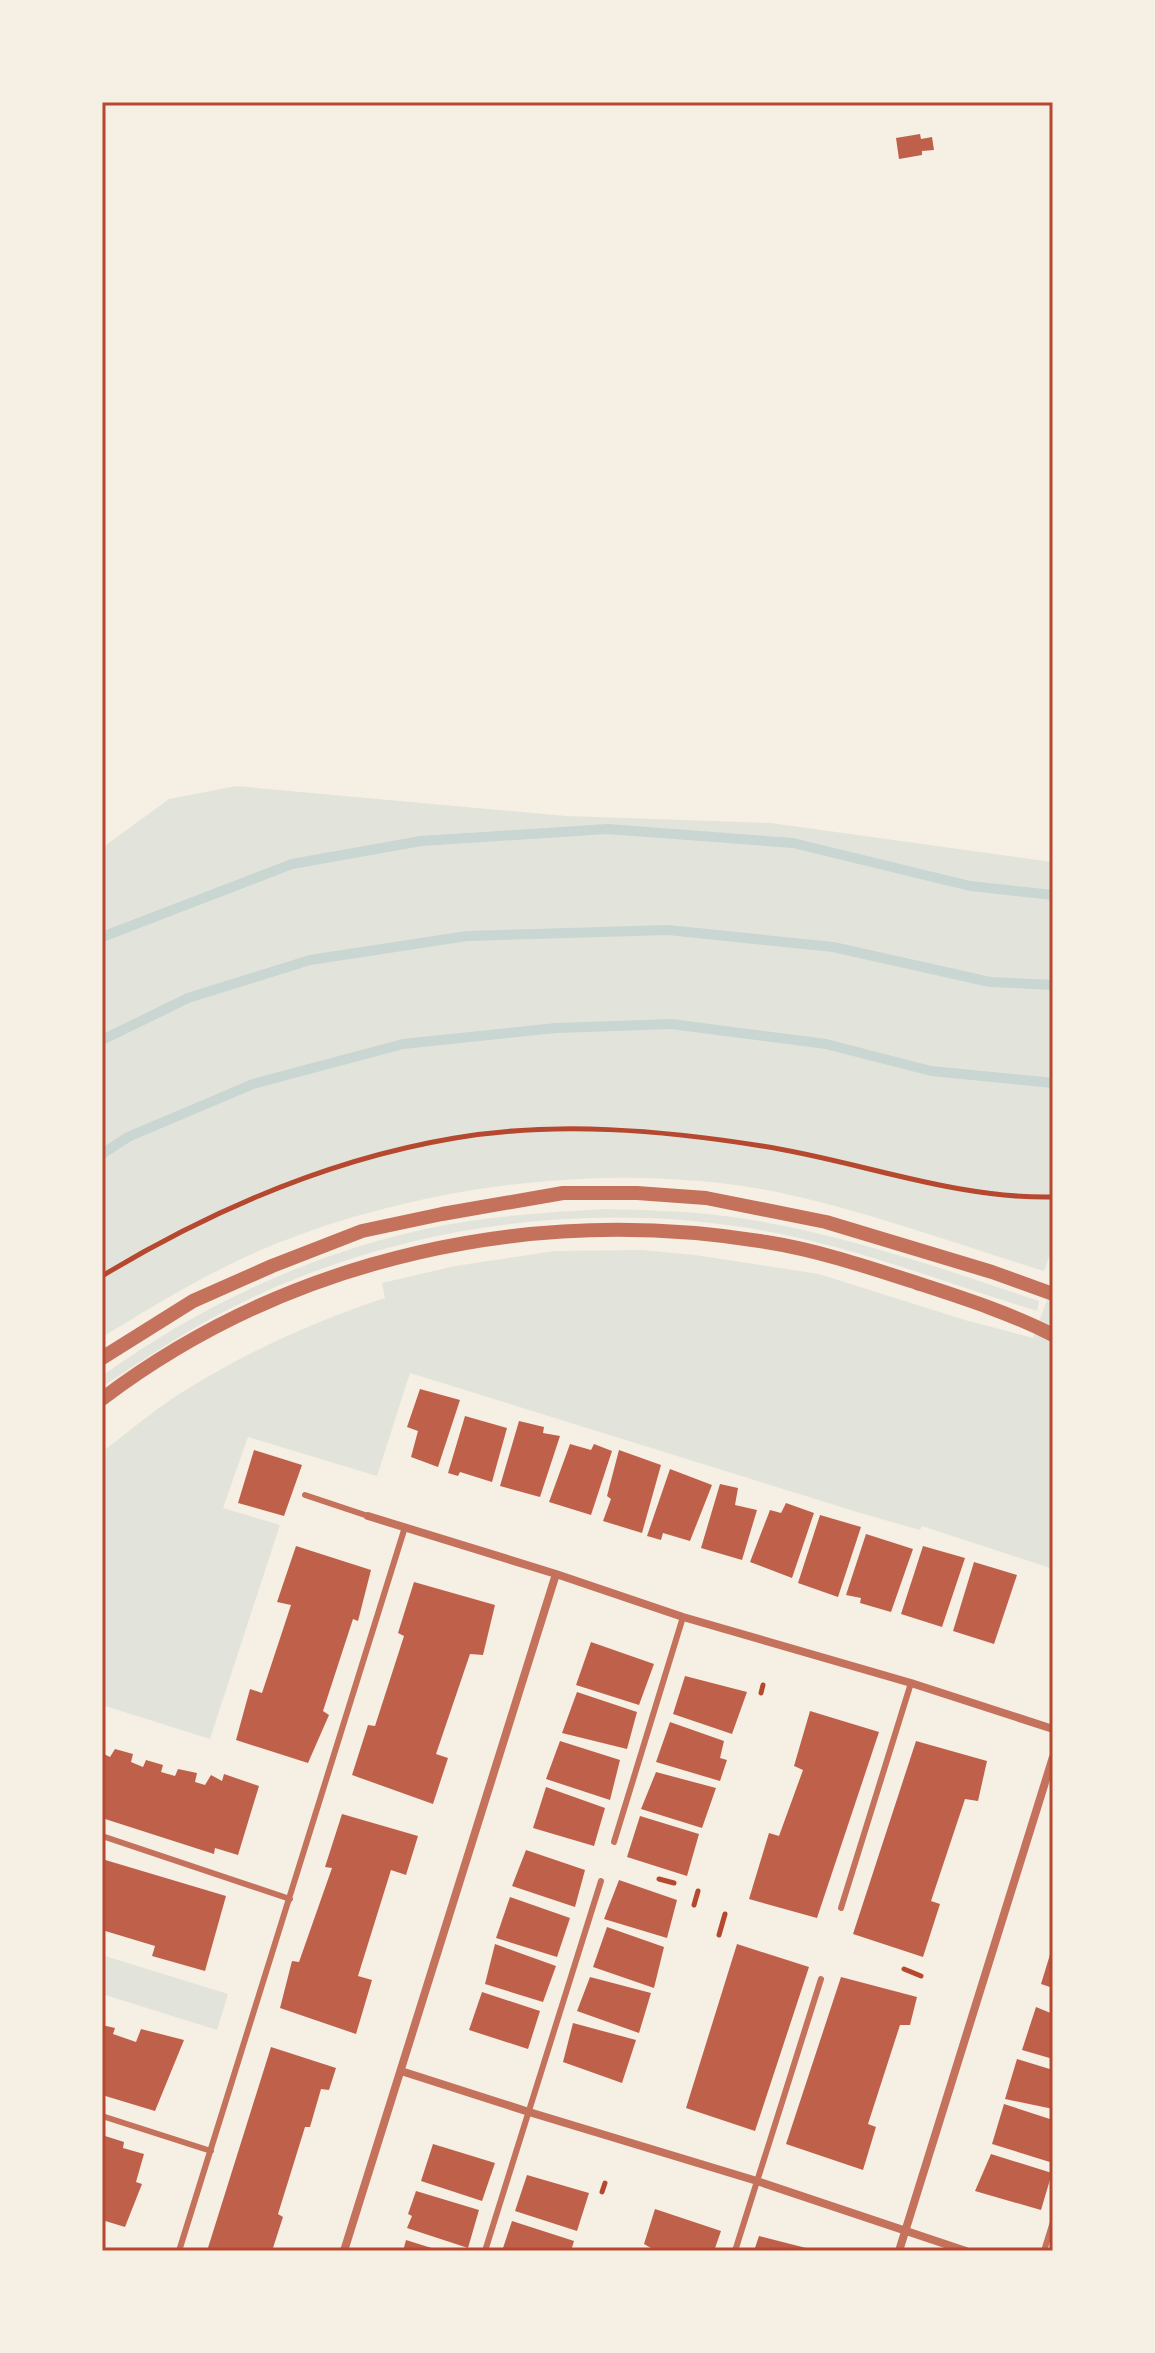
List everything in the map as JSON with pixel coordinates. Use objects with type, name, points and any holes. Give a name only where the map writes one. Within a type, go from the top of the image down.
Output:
[{"type":"street","points":[[102,1358],[193,1301],[362,1231],[563,1193],[637,1193],[706,1198],[826,1222],[1053,1294]]},
{"type":"street","points":[[102,1399],[187,1343],[234,1318],[343,1272],[457,1244],[564,1230],[623,1228],[706,1233],[769,1242],[905,1279],[969,1300],[1053,1335]]},
{"type":"street","points":[[368,1516],[683,1617],[911,1683],[1053,1729]]},
{"type":"street","points":[[344,2251],[556,1574]]},
{"type":"street","points":[[899,2251],[1053,1757]]},
{"type":"street","points":[[401,2071],[757,2181],[966,2251]]},
{"type":"lane","points":[[305,1495],[368,1516]]},
{"type":"lane","points":[[179,2251],[405,1527]]},
{"type":"lane","points":[[614,1842],[683,1617]]},
{"type":"lane","points":[[841,1908],[911,1683]]},
{"type":"lane","points":[[102,1836],[290,1899]]},
{"type":"lane","points":[[485,2251],[601,1881]]},
{"type":"lane","points":[[735,2251],[821,1979]]},
{"type":"lane","points":[[102,2116],[211,2151]]},
{"type":"lane","points":[[1044,2251],[1053,2222]]},
{"type":"path","points":[[761,1693],[763,1685]]},
{"type":"path","points":[[659,1879],[674,1883]]},
{"type":"path","points":[[694,1905],[698,1891]]},
{"type":"path","points":[[719,1935],[725,1914]]},
{"type":"path","points":[[904,1969],[921,1976]]},
{"type":"path","points":[[602,2192],[605,2183]]},
{"type":"shaded area","points":[[236,786],[566,816],[771,823],[1053,862],[1053,1255],[1050,1254],[1044,1271],[878,1218],[777,1192],[714,1182],[648,1178],[582,1179],[515,1184],[448,1194],[321,1227],[220,1269],[102,1337],[102,848],[169,799]]},
{"type":"shaded area","points":[[604,1209],[716,1215],[810,1231],[887,1252],[1039,1301],[1037,1311],[878,1259],[781,1234],[712,1223],[641,1218],[571,1219],[500,1225],[430,1237],[362,1255],[295,1279],[214,1317],[102,1387],[102,1376],[186,1322],[231,1298],[324,1258],[372,1242],[470,1221]]},
{"type":"shaded area","points":[[642,1250],[819,1274],[1033,1338],[1053,1284],[1053,1569],[922,1526],[920,1530],[857,1512],[410,1373],[377,1476],[248,1437],[223,1508],[280,1525],[210,1739],[102,1705],[102,1452],[166,1403],[244,1357],[329,1318],[385,1298],[382,1283],[455,1266],[554,1251]]},
{"type":"shaded area","points":[[102,1955],[228,1994],[217,2030],[102,1994]]},
{"type":"building","points":[[920,134],[921,139],[932,137],[934,150],[899,159],[896,138]]},
{"type":"building","points":[[420,1389],[460,1400],[438,1467],[411,1457],[418,1431],[407,1427]]},
{"type":"building","points":[[465,1416],[507,1428],[492,1482],[460,1472],[458,1476],[448,1473]]},
{"type":"building","points":[[519,1421],[544,1427],[543,1433],[560,1436],[540,1497],[500,1486]]},
{"type":"building","points":[[570,1444],[591,1450],[594,1444],[612,1451],[591,1515],[549,1502]]},
{"type":"building","points":[[254,1450],[302,1465],[284,1516],[238,1503]]},
{"type":"building","points":[[619,1450],[661,1465],[642,1533],[603,1521],[611,1499],[607,1496]]},
{"type":"building","points":[[670,1469],[712,1485],[690,1541],[663,1533],[661,1540],[647,1536]]},
{"type":"building","points":[[720,1484],[738,1488],[735,1505],[757,1510],[742,1560],[701,1548]]},
{"type":"building","points":[[786,1503],[814,1513],[792,1578],[750,1562],[770,1510],[781,1513]]},
{"type":"building","points":[[820,1515],[861,1527],[838,1597],[798,1583]]},
{"type":"building","points":[[866,1534],[913,1549],[891,1612],[860,1603],[861,1598],[846,1595]]},
{"type":"building","points":[[296,1546],[371,1570],[358,1621],[353,1619],[323,1711],[329,1715],[308,1763],[236,1740],[250,1689],[262,1693],[291,1605],[277,1602]]},
{"type":"building","points":[[923,1546],[965,1558],[942,1627],[901,1614]]},
{"type":"building","points":[[974,1562],[1017,1575],[994,1644],[953,1631]]},
{"type":"building","points":[[414,1582],[495,1605],[483,1655],[470,1654],[436,1754],[448,1758],[433,1804],[352,1775],[368,1725],[375,1726],[404,1636],[398,1633]]},
{"type":"building","points":[[591,1642],[654,1664],[639,1705],[576,1685]]},
{"type":"building","points":[[685,1676],[747,1692],[732,1734],[673,1714]]},
{"type":"building","points":[[577,1692],[637,1712],[627,1749],[562,1733]]},
{"type":"building","points":[[810,1711],[879,1732],[817,1918],[749,1899],[769,1833],[779,1836],[803,1770],[794,1766]]},
{"type":"building","points":[[670,1722],[724,1741],[720,1758],[727,1760],[720,1781],[656,1762]]},
{"type":"building","points":[[560,1741],[620,1760],[610,1800],[546,1779]]},
{"type":"building","points":[[916,1741],[987,1761],[978,1801],[965,1799],[931,1901],[940,1904],[923,1957],[853,1934]]},
{"type":"building","points":[[115,1749],[133,1754],[131,1762],[143,1767],[146,1760],[163,1765],[161,1772],[175,1776],[178,1769],[197,1773],[195,1782],[205,1785],[211,1775],[222,1781],[224,1774],[259,1786],[238,1855],[215,1848],[214,1854],[102,1818],[102,1753],[110,1757]]},
{"type":"building","points":[[656,1772],[716,1788],[702,1828],[641,1809]]},
{"type":"building","points":[[546,1787],[605,1808],[594,1846],[533,1828]]},
{"type":"building","points":[[342,1814],[418,1836],[406,1875],[391,1870],[358,1976],[372,1980],[356,2034],[280,2008],[292,1961],[299,1962],[332,1868],[325,1867]]},
{"type":"building","points":[[640,1816],[699,1834],[687,1876],[627,1857]]},
{"type":"building","points":[[526,1850],[585,1870],[575,1907],[512,1886]]},
{"type":"building","points":[[102,1859],[226,1896],[205,1971],[152,1956],[155,1946],[102,1930]]},
{"type":"building","points":[[619,1880],[677,1900],[667,1938],[604,1919]]},
{"type":"building","points":[[510,1897],[570,1918],[557,1957],[496,1938]]},
{"type":"building","points":[[607,1927],[664,1947],[654,1988],[593,1967]]},
{"type":"building","points":[[495,1944],[556,1966],[543,2002],[485,1984]]},
{"type":"building","points":[[737,1944],[809,1967],[755,2131],[686,2108]]},
{"type":"building","points":[[1053,1948],[1053,1988],[1041,1984]]},
{"type":"building","points":[[590,1977],[651,1993],[639,2033],[577,2011]]},
{"type":"building","points":[[841,1977],[917,1997],[910,2025],[900,2025],[868,2124],[876,2127],[863,2170],[786,2144]]},
{"type":"building","points":[[482,1992],[540,2011],[528,2049],[469,2030]]},
{"type":"building","points":[[1036,2007],[1053,2014],[1053,2059],[1022,2050]]},
{"type":"building","points":[[573,2023],[636,2040],[622,2083],[563,2062]]},
{"type":"building","points":[[102,2025],[115,2028],[113,2034],[136,2042],[141,2029],[184,2040],[155,2111],[102,2095]]},
{"type":"building","points":[[271,2047],[336,2068],[329,2090],[321,2089],[310,2127],[305,2127],[278,2214],[283,2217],[272,2251],[207,2251]]},
{"type":"building","points":[[1017,2059],[1053,2070],[1053,2109],[1005,2099]]},
{"type":"building","points":[[1004,2104],[1053,2120],[1053,2163],[992,2144]]},
{"type":"building","points":[[102,2135],[124,2142],[123,2148],[144,2154],[136,2182],[142,2184],[125,2227],[102,2220]]},
{"type":"building","points":[[433,2144],[495,2163],[482,2201],[421,2181]]},
{"type":"building","points":[[991,2154],[1052,2173],[1041,2210],[975,2191]]},
{"type":"building","points":[[527,2175],[589,2193],[577,2231],[515,2211]]},
{"type":"building","points":[[416,2191],[479,2210],[468,2248],[407,2228]]},
{"type":"building","points":[[655,2209],[721,2231],[714,2251],[650,2251],[651,2248],[644,2244]]},
{"type":"building","points":[[512,2221],[574,2241],[571,2251],[502,2251]]},
{"type":"building","points":[[759,2236],[814,2250],[814,2251],[754,2251]]},
{"type":"building","points":[[406,2240],[438,2250],[438,2251],[403,2251]]},
{"type":"waterway","points":[[102,937],[292,864],[421,841],[607,829],[793,843],[970,886],[1053,895]]},
{"type":"waterway","points":[[102,1040],[188,998],[310,960],[467,936],[668,930],[833,947],[990,982],[1053,985]]},
{"type":"waterway","points":[[102,1154],[128,1137],[253,1084],[403,1044],[556,1028],[671,1024],[826,1044],[931,1071],[1053,1083]]}]
